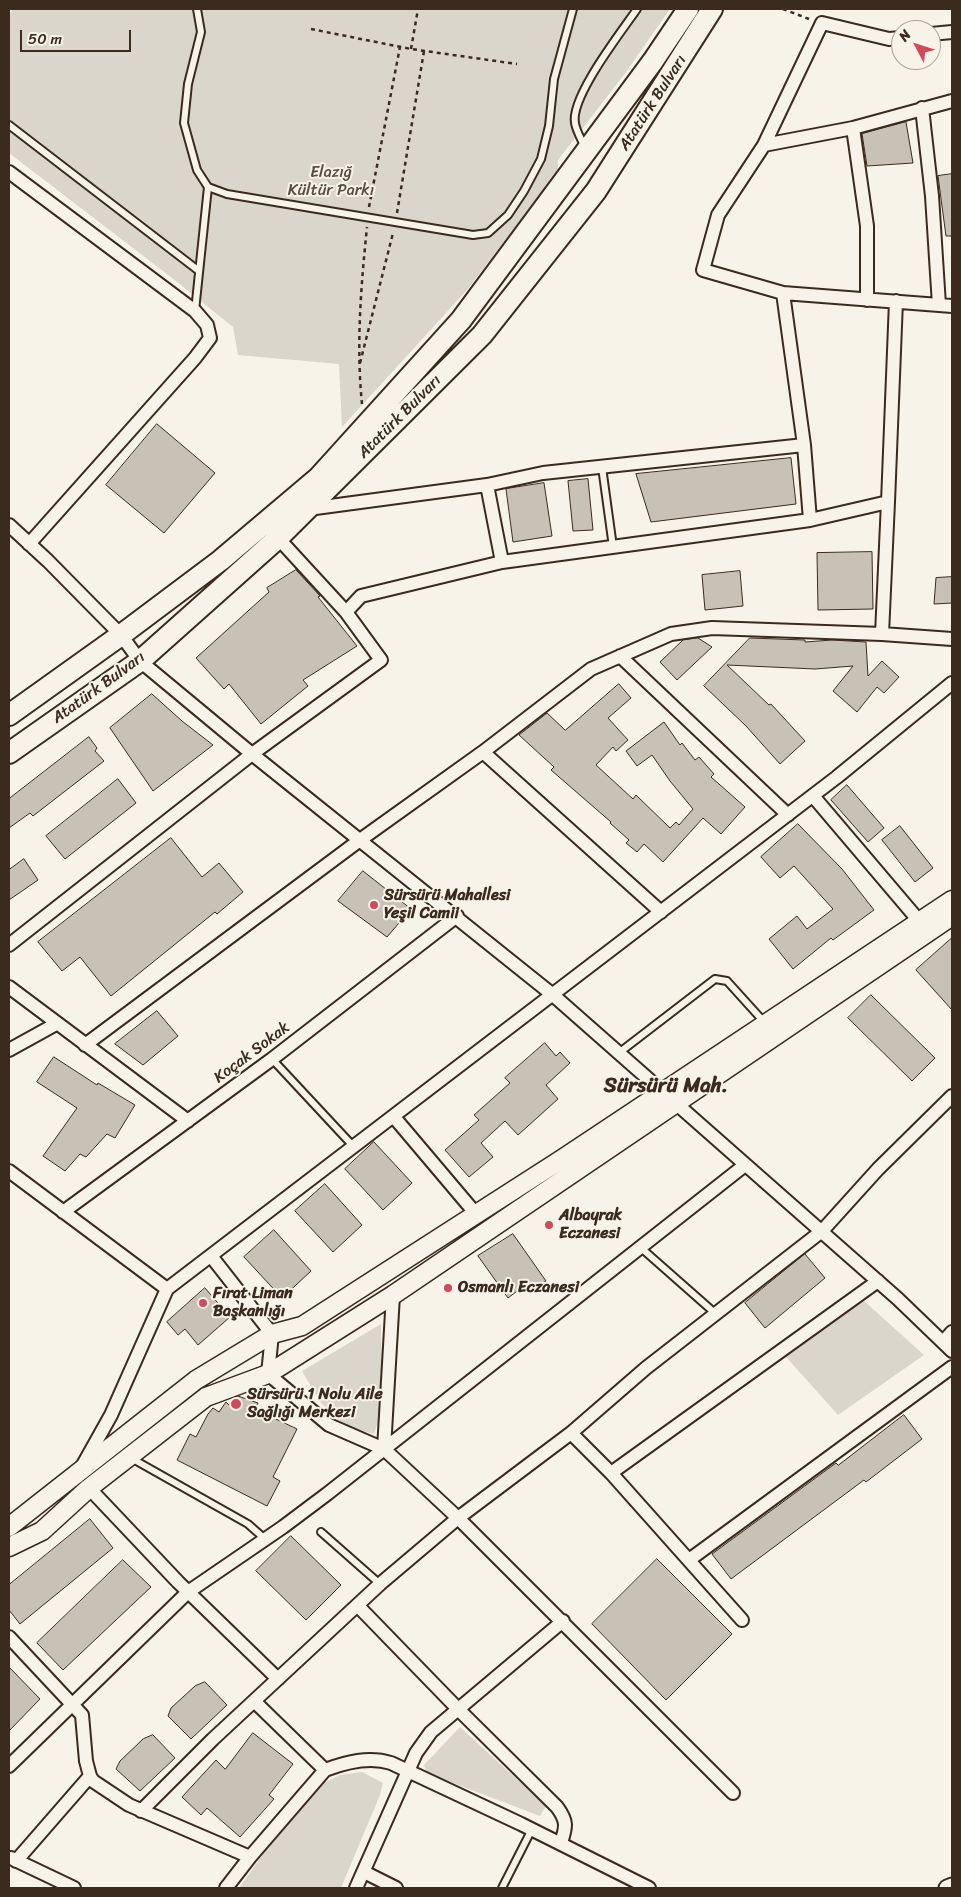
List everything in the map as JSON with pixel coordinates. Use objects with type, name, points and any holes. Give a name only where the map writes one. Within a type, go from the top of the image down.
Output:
[{"type":"main road","name":"Atatürk Bulvarı","points":[[9,715],[121,635],[221,560],[318,478],[461,320],[653,61],[688,9]]},
{"type":"main road","name":"Atatürk Bulvarı","points":[[9,752],[140,661],[278,538],[482,335],[596,191],[712,9]]},
{"type":"main road","points":[[9,1547],[42,1531],[89,1488],[206,1397],[268,1374],[393,1295],[670,1097],[766,1024],[952,900]]},
{"type":"main road","points":[[9,1527],[196,1380],[272,1334],[302,1326],[476,1214],[670,1097],[952,916]]},
{"type":"street","points":[[891,39],[822,23],[764,145],[718,215],[703,270],[783,292],[952,306]]},
{"type":"street","points":[[764,145],[853,128],[922,108],[952,102]]},
{"type":"street","points":[[922,108],[932,196],[939,305]]},
{"type":"street","points":[[853,128],[867,226],[867,300]]},
{"type":"street","points":[[9,172],[196,311],[207,325],[210,338],[195,358],[29,544]]},
{"type":"street","points":[[783,292],[804,445],[810,520]]},
{"type":"street","points":[[882,634],[896,301]]},
{"type":"street","points":[[308,509],[486,485],[543,473],[804,445]]},
{"type":"street","points":[[486,485],[502,562]]},
{"type":"street","points":[[346,612],[361,596],[502,562],[810,520],[888,502]]},
{"type":"street","points":[[9,526],[121,635],[140,661],[252,754],[554,995],[878,1281],[952,1351]]},
{"type":"street","points":[[9,945],[252,754],[381,660],[346,612],[278,538]]},
{"type":"street","points":[[85,1045],[360,840],[483,752],[591,669],[671,634],[712,628],[882,634],[952,639]]},
{"type":"street","points":[[620,656],[788,815]]},
{"type":"street","points":[[80,1470],[111,1415],[167,1290],[788,815],[952,683]]},
{"type":"street","points":[[483,752],[661,912]]},
{"type":"street","points":[[812,796],[920,922]]},
{"type":"street","name":"Koçak Sokak","points":[[63,1212],[272,1059],[457,916]]},
{"type":"street","points":[[9,987],[188,1121]]},
{"type":"street","points":[[9,1050],[56,1024]]},
{"type":"street","points":[[141,1811],[213,1739],[380,1584],[458,1518],[571,1433],[646,1368],[822,1232],[878,1169],[952,1096]]},
{"type":"street","points":[[394,1117],[476,1214]]},
{"type":"street","points":[[9,1766],[188,1592],[327,1494],[745,1165]]},
{"type":"street","points":[[9,1171],[167,1290]]},
{"type":"street","points":[[211,1256],[272,1334],[268,1374],[329,1425],[384,1449],[458,1518],[563,1621],[733,1792]]},
{"type":"street","points":[[611,1473],[878,1281]]},
{"type":"street","points":[[384,1449],[393,1295]]},
{"type":"street","points":[[942,1342],[952,1332]]},
{"type":"street","points":[[689,1560],[952,1367]]},
{"type":"street","points":[[571,1433],[611,1473],[742,1620]]},
{"type":"street","points":[[89,1488],[188,1592],[278,1678]]},
{"type":"street","points":[[358,1606],[458,1709],[558,1807],[566,1825],[561,1843]]},
{"type":"street","points":[[356,1888],[416,1753],[432,1732],[563,1621]]},
{"type":"street","points":[[9,1637],[82,1715],[86,1761],[90,1776],[100,1787],[141,1811],[250,1857]]},
{"type":"street","points":[[254,1701],[325,1770]]},
{"type":"street","points":[[226,1888],[250,1857],[325,1770],[361,1760],[380,1760],[408,1771],[532,1829],[649,1888]]},
{"type":"street","points":[[74,1888],[12,1859],[90,1776]]},
{"type":"street","points":[[364,1872],[396,1888]]},
{"type":"street","points":[[947,1888],[952,1886]]},
{"type":"lane","points":[[197,9],[201,32],[188,84],[184,123],[197,170],[208,187],[227,194],[473,235],[488,233],[508,215],[524,191],[541,158],[549,126],[554,79],[573,9]]},
{"type":"lane","points":[[586,151],[575,123],[577,107],[584,89],[637,9]]},
{"type":"lane","points":[[9,125],[199,271]]},
{"type":"lane","points":[[196,311],[208,187]]},
{"type":"lane","points":[[602,467],[613,547]]},
{"type":"lane","points":[[620,1052],[715,979],[727,981],[766,1024]]},
{"type":"lane","points":[[272,1059],[354,1147]]},
{"type":"lane","points":[[640,1247],[716,1314]]},
{"type":"lane","points":[[130,1457],[248,1524],[265,1539]]},
{"type":"lane","points":[[321,1532],[380,1584]]},
{"type":"lane","points":[[502,1888],[532,1829]]},
{"type":"path","points":[[411,49],[418,9]]},
{"type":"path","points":[[783,9],[822,23]]},
{"type":"path","points":[[311,30],[411,49],[518,64]]},
{"type":"path","points":[[359,369],[365,426]]},
{"type":"green space","name":"Elazığ Kültür Parkı","points":[[13,9],[670,9],[626,72],[558,160],[558,171],[467,290],[342,427],[339,364],[238,355],[233,327],[9,153],[9,15]]},
{"type":"green space","points":[[863,1300],[924,1355],[838,1415],[786,1357]]},
{"type":"green space","points":[[381,1324],[382,1408],[374,1434],[346,1426],[321,1403],[302,1371]]},
{"type":"green space","points":[[460,1727],[546,1806],[540,1816],[427,1773],[424,1765]]},
{"type":"green space","points":[[362,1772],[383,1783],[380,1795],[341,1888],[239,1888],[309,1790],[340,1775]]},
{"type":"building","points":[[906,122],[913,163],[867,166],[862,134]]},
{"type":"building","points":[[952,174],[952,236],[946,236],[938,176]]},
{"type":"building","points":[[157,424],[215,473],[164,533],[106,485]]},
{"type":"building","points":[[791,458],[796,504],[651,522],[636,474]]},
{"type":"building","points":[[588,479],[593,530],[573,531],[568,481]]},
{"type":"building","points":[[544,483],[552,536],[513,542],[506,489]]},
{"type":"building","points":[[872,552],[873,609],[818,610],[817,553]]},
{"type":"building","points":[[296,570],[320,596],[318,597],[357,646],[303,680],[308,686],[261,724],[229,684],[224,689],[196,658],[269,592],[267,588]]},
{"type":"building","points":[[740,571],[743,606],[705,610],[702,575]]},
{"type":"building","points":[[952,577],[952,603],[934,604],[936,578]]},
{"type":"building","points":[[698,638],[712,647],[677,680],[660,662],[683,640]]},
{"type":"building","points":[[750,638],[805,640],[805,642],[832,640],[866,642],[868,676],[882,661],[899,677],[884,693],[877,687],[857,712],[833,691],[853,666],[815,669],[727,665],[769,705],[771,704],[805,741],[780,764],[746,726],[704,686]]},
{"type":"building","points":[[619,684],[631,698],[608,718],[628,740],[616,751],[613,747],[596,765],[633,799],[636,795],[670,828],[676,822],[679,825],[693,809],[652,755],[637,766],[626,751],[664,722],[680,745],[682,743],[695,760],[699,757],[714,774],[711,777],[745,807],[721,834],[703,818],[663,862],[644,844],[637,852],[626,843],[629,840],[551,770],[554,767],[519,735],[547,713],[565,730]]},
{"type":"building","points":[[152,694],[213,745],[153,791],[110,728]]},
{"type":"building","points":[[89,737],[97,748],[95,751],[104,761],[33,816],[30,813],[9,828],[9,799]]},
{"type":"building","points":[[118,779],[136,803],[65,859],[46,836]]},
{"type":"building","points":[[847,785],[884,828],[868,842],[831,800]]},
{"type":"building","points":[[798,824],[842,869],[874,910],[833,940],[831,938],[793,969],[769,939],[797,916],[807,929],[833,909],[794,866],[780,878],[761,857]]},
{"type":"building","points":[[900,826],[933,868],[915,882],[882,840]]},
{"type":"building","points":[[171,838],[202,877],[219,863],[243,892],[217,914],[215,912],[111,996],[80,957],[62,971],[38,942]]},
{"type":"building","points":[[24,859],[38,880],[9,900],[9,870]]},
{"type":"building","name":"Sürsürü Mahallesi Yeşil Camii","points":[[363,871],[411,909],[387,937],[338,901]]},
{"type":"building","points":[[952,938],[952,1010],[916,970]]},
{"type":"building","points":[[871,995],[935,1058],[912,1081],[848,1018]]},
{"type":"building","points":[[157,1011],[178,1036],[143,1065],[115,1044]]},
{"type":"building","points":[[545,1043],[556,1056],[560,1052],[570,1063],[546,1085],[558,1099],[518,1135],[505,1121],[481,1143],[493,1157],[469,1177],[445,1150],[479,1120],[474,1115],[510,1083],[505,1078]]},
{"type":"building","points":[[54,1057],[97,1085],[98,1083],[135,1105],[115,1138],[107,1134],[86,1157],[80,1154],[65,1171],[43,1156],[77,1108],[37,1082]]},
{"type":"building","points":[[374,1142],[412,1183],[383,1210],[345,1169]]},
{"type":"building","points":[[325,1184],[362,1225],[333,1252],[295,1211]]},
{"type":"building","points":[[274,1230],[311,1271],[282,1298],[244,1257]]},
{"type":"building","points":[[513,1234],[546,1281],[530,1291],[525,1285],[508,1298],[478,1256]]},
{"type":"building","points":[[805,1254],[825,1278],[765,1328],[745,1303]]},
{"type":"building","name":"Fırat Liman Başkanlığı","points":[[205,1288],[230,1317],[198,1345],[185,1329],[178,1335],[167,1322]]},
{"type":"building","points":[[238,1396],[258,1403],[255,1409],[297,1429],[273,1477],[280,1481],[267,1506],[177,1460],[190,1434],[196,1437],[213,1408],[219,1412],[226,1402],[229,1405],[232,1399]]},
{"type":"building","points":[[904,1415],[922,1439],[866,1482],[864,1480],[731,1579],[712,1554],[836,1463],[838,1465]]},
{"type":"building","points":[[90,1519],[113,1548],[20,1624],[9,1610],[9,1585]]},
{"type":"building","points":[[291,1536],[341,1585],[306,1620],[256,1571]]},
{"type":"building","points":[[657,1559],[732,1634],[666,1700],[592,1624]]},
{"type":"building","points":[[123,1560],[151,1587],[63,1670],[37,1643]]},
{"type":"building","points":[[9,1667],[40,1699],[9,1731]]},
{"type":"building","points":[[205,1682],[227,1705],[191,1739],[168,1716],[171,1708],[195,1686]]},
{"type":"building","points":[[253,1733],[293,1764],[269,1795],[274,1799],[240,1837],[207,1808],[201,1815],[182,1797],[216,1760],[225,1769]]},
{"type":"building","points":[[153,1735],[175,1758],[140,1791],[116,1769],[120,1761],[143,1739]]},
{"type":"place","name":"Sürsürü Mahallesi Yeşil Camii","points":[[374,905]]},
{"type":"place","name":"Albayrak Eczanesi","points":[[549,1225]]},
{"type":"place","name":"Osmanlı Eczanesi","points":[[448,1288]]},
{"type":"place","name":"Fırat Liman Başkanlığı","points":[[203,1303]]},
{"type":"place","name":"Sürsürü 1 Nolu Aile Sağlığı Merkezi","points":[[236,1404]]},
{"type":"district","name":"Sürsürü Mah.","points":[[666,1087]]}]
